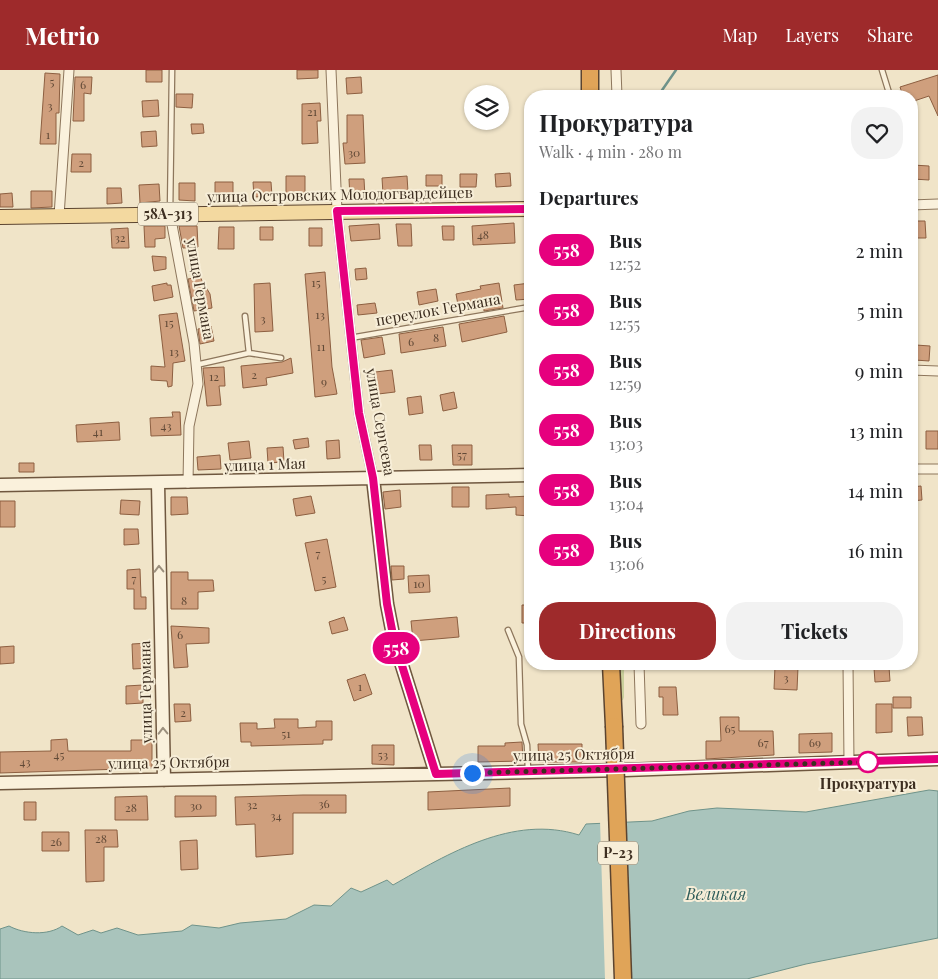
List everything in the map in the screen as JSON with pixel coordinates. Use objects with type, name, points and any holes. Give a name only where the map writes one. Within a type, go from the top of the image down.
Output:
[{"type":"highway","points":[[590,70],[590,90]]},
{"type":"highway","name":"Р-23","points":[[611,670],[623,979]]},
{"type":"main road","name":"улица Островских Молодогвардейцев","points":[[0,217],[524,209]]},
{"type":"main road","name":"улица 1 Мая","points":[[0,485],[158,484],[524,475]]},
{"type":"main road","name":"улица Сергеева","points":[[373,478],[387,604],[394,640],[436,774]]},
{"type":"main road","name":"улица Германа","points":[[158,484],[164,780]]},
{"type":"main road","name":"улица 25 Октября","points":[[0,783],[528,772],[938,759]]},
{"type":"street","points":[[59,216],[69,70]]},
{"type":"street","name":"улица Сергеева","points":[[331,70],[337,211],[350,338],[359,413],[373,478]]},
{"type":"street","points":[[616,70],[617,90]]},
{"type":"street","points":[[918,205],[938,204]]},
{"type":"street","name":"улица Германа","points":[[170,214],[194,343],[198,384],[189,426],[188,483]]},
{"type":"street","points":[[918,370],[938,371]]},
{"type":"street","points":[[918,470],[938,469]]},
{"type":"street","points":[[639,670],[641,724]]},
{"type":"street","points":[[848,670],[849,762]]},
{"type":"lane","name":"улица Германа","points":[[170,214],[172,70]]},
{"type":"lane","points":[[882,70],[888,90]]},
{"type":"lane","name":"переулок Германа","points":[[350,338],[524,308]]},
{"type":"lane","points":[[245,316],[248,353]]},
{"type":"lane","points":[[196,365],[248,353],[281,358]]},
{"type":"lane","points":[[508,630],[519,657],[521,724],[527,745],[528,772]]},
{"type":"green space","points":[[617,670],[624,670],[624,697],[623,700],[618,701]]},
{"type":"water","name":"Великая","points":[[929,790],[938,791],[938,938],[806,964],[747,979],[0,979],[0,929],[9,926],[22,931],[43,933],[62,926],[78,935],[93,930],[101,933],[117,928],[138,935],[182,931],[192,925],[219,928],[240,923],[286,919],[314,905],[331,906],[351,888],[361,892],[387,880],[393,885],[459,850],[506,833],[554,830],[579,835],[586,824],[652,821],[689,811],[717,808],[806,812]]},
{"type":"pier","points":[[622,820],[628,979],[605,979],[600,821]]},
{"type":"building","points":[[146,70],[162,70],[162,82],[146,82]]},
{"type":"building","points":[[297,70],[318,70],[318,78],[297,79]]},
{"type":"building","points":[[45,73],[60,74],[59,113],[56,113],[56,144],[40,144]]},
{"type":"building","points":[[938,75],[938,116],[929,96],[918,100],[918,90],[901,90],[900,87]]},
{"type":"building","points":[[75,77],[92,77],[91,94],[84,93],[84,121],[73,121]]},
{"type":"building","points":[[361,77],[362,93],[347,94],[346,78]]},
{"type":"building","points":[[176,94],[193,94],[192,108],[176,107]]},
{"type":"building","points":[[158,100],[159,116],[143,117],[142,101]]},
{"type":"building","points":[[320,103],[321,121],[317,121],[318,143],[302,144],[302,104]]},
{"type":"building","points":[[347,115],[363,115],[365,163],[345,164],[343,143],[347,143]]},
{"type":"building","points":[[191,124],[203,124],[204,133],[192,134]]},
{"type":"building","points":[[156,131],[157,146],[142,147],[141,132]]},
{"type":"building","points":[[72,154],[91,154],[91,172],[71,172]]},
{"type":"building","points":[[918,165],[929,166],[929,180],[918,179]]},
{"type":"building","points":[[510,173],[511,186],[496,187],[495,174]]},
{"type":"building","points":[[460,174],[477,174],[476,187],[460,187]]},
{"type":"building","points":[[426,175],[442,175],[442,186],[426,186]]},
{"type":"building","points":[[286,176],[305,176],[305,198],[286,199]]},
{"type":"building","points":[[407,176],[408,192],[383,194],[382,178]]},
{"type":"building","points":[[349,179],[364,179],[365,197],[350,198]]},
{"type":"building","points":[[215,182],[233,182],[233,198],[215,198]]},
{"type":"building","points":[[253,182],[271,182],[272,196],[254,197]]},
{"type":"building","points":[[179,183],[195,183],[195,201],[179,200]]},
{"type":"building","points":[[159,184],[160,201],[140,203],[139,185]]},
{"type":"building","points":[[107,188],[121,188],[122,203],[107,204]]},
{"type":"building","points":[[31,191],[52,191],[52,207],[31,208]]},
{"type":"building","points":[[12,193],[13,207],[0,207],[0,194]]},
{"type":"building","points":[[918,221],[925,221],[926,238],[918,238]]},
{"type":"building","points":[[514,223],[515,243],[473,245],[472,226]]},
{"type":"building","points":[[379,224],[380,239],[351,241],[349,226]]},
{"type":"building","points":[[396,224],[411,224],[412,246],[398,246]]},
{"type":"building","points":[[144,226],[165,226],[165,238],[155,239],[155,247],[145,247]]},
{"type":"building","points":[[179,226],[197,226],[198,247],[183,248]]},
{"type":"building","points":[[442,226],[454,226],[454,240],[443,240]]},
{"type":"building","points":[[219,227],[234,227],[234,249],[218,249]]},
{"type":"building","points":[[260,227],[273,227],[273,240],[260,240]]},
{"type":"building","points":[[128,228],[129,248],[112,248],[111,229]]},
{"type":"building","points":[[309,228],[322,228],[322,246],[309,246]]},
{"type":"building","points":[[152,256],[166,257],[166,269],[154,271]]},
{"type":"building","points":[[366,268],[367,279],[356,280],[355,269]]},
{"type":"building","points":[[325,272],[332,367],[337,394],[315,397],[305,274]]},
{"type":"building","points":[[200,277],[210,294],[212,308],[194,311],[188,279]]},
{"type":"building","points":[[167,283],[167,285],[171,285],[173,297],[154,301],[152,286]]},
{"type":"building","points":[[270,283],[273,331],[255,332],[254,284]]},
{"type":"building","points":[[499,283],[503,308],[484,311],[483,300],[458,305],[456,294],[481,289],[480,286]]},
{"type":"building","points":[[524,284],[524,299],[516,300],[514,285]]},
{"type":"building","points":[[436,289],[438,301],[419,305],[417,292]]},
{"type":"building","points":[[375,303],[377,313],[358,315],[357,305]]},
{"type":"building","points":[[177,313],[185,361],[173,363],[172,386],[168,387],[167,381],[151,380],[151,366],[165,367],[159,315]]},
{"type":"building","points":[[504,316],[507,332],[462,342],[459,324]]},
{"type":"building","points":[[211,326],[214,341],[200,344],[198,329]]},
{"type":"building","points":[[443,327],[446,346],[401,353],[399,334]]},
{"type":"building","points":[[382,337],[385,354],[364,358],[361,340]]},
{"type":"building","points":[[918,345],[930,346],[929,361],[918,360]]},
{"type":"building","points":[[291,358],[293,373],[266,378],[267,385],[243,388],[241,366],[282,362]]},
{"type":"building","points":[[224,367],[225,386],[219,386],[221,405],[207,406],[203,368]]},
{"type":"building","points":[[392,370],[395,392],[370,395],[367,373]]},
{"type":"building","points":[[454,392],[457,408],[443,411],[440,395]]},
{"type":"building","points":[[421,396],[423,413],[409,415],[407,398]]},
{"type":"building","points":[[172,412],[180,412],[181,435],[151,436],[150,418],[173,417]]},
{"type":"building","points":[[119,422],[120,440],[77,442],[76,425]]},
{"type":"building","points":[[926,431],[938,431],[938,449],[926,449]]},
{"type":"building","points":[[308,438],[309,447],[295,449],[293,440]]},
{"type":"building","points":[[339,440],[340,458],[327,459],[326,441]]},
{"type":"building","points":[[249,441],[251,458],[230,460],[228,443]]},
{"type":"building","points":[[419,445],[431,445],[432,460],[420,460]]},
{"type":"building","points":[[452,445],[472,445],[472,465],[453,465]]},
{"type":"building","points":[[283,447],[284,462],[268,463],[267,448]]},
{"type":"building","points":[[220,455],[221,469],[198,470],[197,457]]},
{"type":"building","points":[[19,463],[34,463],[34,472],[19,472]]},
{"type":"building","points":[[918,486],[921,486],[922,500],[918,500]]},
{"type":"building","points":[[452,487],[469,487],[469,507],[452,507]]},
{"type":"building","points":[[400,490],[401,507],[385,509],[383,492]]},
{"type":"building","points":[[509,494],[509,497],[524,496],[524,516],[516,515],[516,507],[486,509],[486,495]]},
{"type":"building","points":[[311,496],[315,513],[296,516],[293,499]]},
{"type":"building","points":[[171,497],[187,497],[188,514],[171,515]]},
{"type":"building","points":[[121,500],[140,501],[139,515],[120,514]]},
{"type":"building","points":[[0,501],[15,501],[15,527],[0,527]]},
{"type":"building","points":[[124,529],[138,529],[139,544],[124,545]]},
{"type":"building","points":[[327,539],[336,587],[315,591],[305,543]]},
{"type":"building","points":[[391,566],[404,566],[404,579],[392,580]]},
{"type":"building","points":[[140,569],[141,597],[146,597],[146,609],[134,609],[134,589],[127,589],[127,570]]},
{"type":"building","points":[[171,572],[188,572],[188,580],[213,580],[214,591],[198,592],[198,609],[171,609]]},
{"type":"building","points":[[429,575],[430,592],[409,593],[408,576]]},
{"type":"building","points":[[522,605],[524,605],[524,623],[522,623]]},
{"type":"building","points":[[344,617],[348,630],[332,634],[329,622]]},
{"type":"building","points":[[457,617],[459,637],[413,641],[411,621]]},
{"type":"building","points":[[171,626],[209,628],[209,643],[186,644],[188,667],[174,668]]},
{"type":"building","points":[[148,643],[150,668],[133,669],[132,644]]},
{"type":"building","points":[[14,646],[14,663],[0,664],[0,647]]},
{"type":"building","points":[[775,670],[798,670],[797,690],[774,689]]},
{"type":"building","points":[[874,670],[889,670],[890,681],[875,682]]},
{"type":"building","points":[[365,674],[372,694],[354,701],[347,680]]},
{"type":"building","points":[[143,685],[143,703],[126,704],[126,686]]},
{"type":"building","points":[[659,687],[676,687],[678,715],[663,715],[663,697],[659,697]]},
{"type":"building","points":[[893,697],[911,697],[911,708],[893,708]]},
{"type":"building","points":[[174,704],[190,704],[191,721],[175,722]]},
{"type":"building","points":[[876,704],[892,704],[892,732],[876,733]]},
{"type":"building","points":[[720,717],[739,717],[739,731],[773,731],[774,755],[706,759],[706,741],[721,741]]},
{"type":"building","points":[[907,717],[922,717],[923,735],[908,736]]},
{"type":"building","points":[[274,719],[298,719],[298,728],[316,727],[316,721],[332,721],[332,740],[323,740],[323,744],[251,746],[251,742],[241,742],[240,723],[257,723],[257,729],[275,728]]},
{"type":"building","points":[[832,733],[832,752],[799,753],[799,734]]},
{"type":"building","points":[[67,739],[68,751],[131,751],[131,740],[152,740],[152,768],[0,773],[0,752],[51,751],[51,740]]},
{"type":"building","points":[[522,742],[523,761],[478,762],[478,746],[505,746],[505,743]]},
{"type":"building","points":[[538,744],[582,744],[582,762],[539,762]]},
{"type":"building","points":[[372,745],[394,745],[394,765],[372,764]]},
{"type":"building","points":[[510,788],[510,806],[428,810],[428,792]]},
{"type":"building","points":[[346,795],[346,813],[293,813],[293,854],[256,857],[255,824],[236,825],[235,797]]},
{"type":"building","points":[[147,796],[148,820],[115,820],[115,797]]},
{"type":"building","points":[[175,796],[216,796],[216,816],[175,817]]},
{"type":"building","points":[[24,802],[36,802],[36,820],[24,820]]},
{"type":"building","points":[[85,830],[117,830],[118,847],[104,847],[104,881],[86,882]]},
{"type":"building","points":[[42,832],[69,832],[69,851],[42,851]]},
{"type":"building","points":[[197,840],[198,869],[181,870],[180,841]]},
{"type":"waterway","points":[[662,90],[676,70]]},
{"type":"bus line","name":"558","points":[[524,209],[337,211],[359,413],[370,456],[376,496],[387,604],[394,640],[436,774],[625,770],[938,759]]},
{"type":"place","name":"Прокуратура","points":[[868,762]]},
{"type":"route","points":[[472,773],[868,762]]}]
